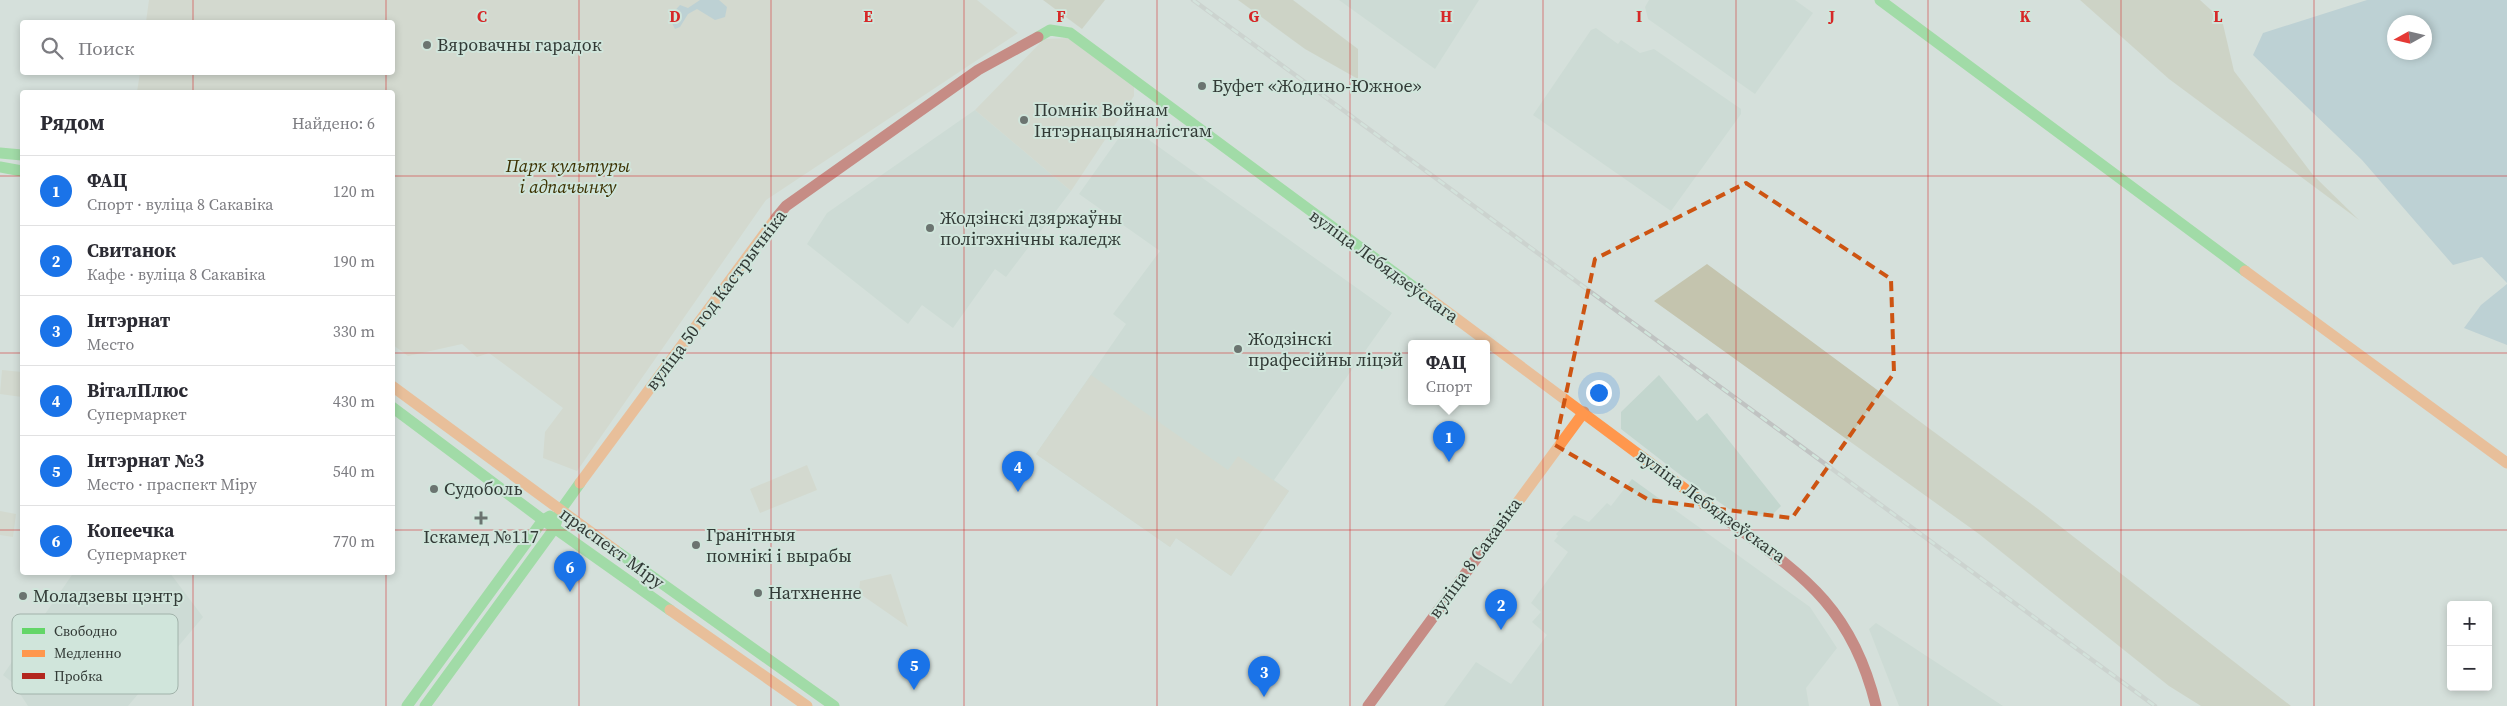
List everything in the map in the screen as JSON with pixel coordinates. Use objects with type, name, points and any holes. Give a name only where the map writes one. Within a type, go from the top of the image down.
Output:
[{"type":"main road","points":[[1880,0],[2442,417],[2507,463]]},
{"type":"main road","name":"вуліца Лебядзеўскага","points":[[978,70],[1050,30],[1070,33],[1486,340]]},
{"type":"main road","name":"вуліца 50 год Кастрычніка","points":[[425,706],[554,529],[560,511],[770,224],[786,206],[978,70]]},
{"type":"main road","points":[[0,153],[20,156]]},
{"type":"main road","points":[[0,167],[20,171]]},
{"type":"main road","name":"вуліца Лебядзеўскага","points":[[1490,343],[1720,514],[1759,540],[1806,578],[1858,646],[1873,686],[1876,706]]},
{"type":"main road","name":"праспект Міру","points":[[395,388],[560,511],[834,706]]},
{"type":"main road","name":"праспект Міру","points":[[395,409],[554,529],[804,704]]},
{"type":"main road","name":"вуліца 8 Сакавіка","points":[[1368,706],[1584,412]]},
{"type":"main road","name":"вуліца 50 год Кастрычніка","points":[[407,706],[543,520],[560,511]]},
{"type":"main road","points":[[804,704],[810,690]]},
{"type":"highlighted area","points":[[1746,183],[1891,279],[1894,373],[1792,518],[1649,500],[1555,445],[1595,259]]},
{"type":"shaded area","points":[[1043,0],[1105,0],[1082,29]]},
{"type":"shaded area","points":[[1238,0],[1293,0],[1358,49],[1358,79],[1305,49]]},
{"type":"shaded area","points":[[1339,0],[1479,0],[1435,69]]},
{"type":"shaded area","points":[[1649,0],[1795,0],[1813,13],[1755,94],[1648,19],[1645,7]]},
{"type":"shaded area","points":[[2080,0],[2200,0],[2222,20],[2234,71],[2313,175],[2359,220],[2169,79]]},
{"type":"shaded area","points":[[1596,28],[1618,44],[1621,40],[1640,53],[1654,49],[1741,109],[1741,114],[1671,211],[1533,115],[1591,30]]},
{"type":"shaded area","name":"Жодзінскі дзяржаўны політэхнічны каледж","points":[[975,110],[1071,191],[1006,277],[995,269],[953,328],[922,305],[908,324],[807,244],[827,213]]},
{"type":"shaded area","name":"Жодзінскі прафесійны ліцэй","points":[[1128,125],[1392,313],[1274,480],[1289,491],[1231,576],[1176,538],[1170,547],[1036,454],[1126,324],[1113,314],[1160,251],[1079,194]]},
{"type":"shaded area","points":[[1707,264],[2038,509],[2291,706],[2201,706],[2169,686],[1979,534],[1654,301]]},
{"type":"shaded area","points":[[1659,375],[1697,421],[1707,413],[1781,506],[1769,518],[1729,509],[1683,477],[1621,429],[1621,412]]},
{"type":"shaded area","points":[[1632,479],[1810,607],[1837,648],[1806,688],[1809,706],[1444,706],[1476,662],[1511,684],[1547,635],[1532,622],[1541,612],[1531,603],[1568,552],[1554,541],[1558,536],[1556,534],[1574,515],[1589,522],[1607,503],[1611,506]]},
{"type":"shaded area","points":[[72,575],[172,575],[203,617],[178,647],[178,614],[45,614]]},
{"type":"shaded area","points":[[1876,623],[2003,706],[1899,706],[1869,629]]},
{"type":"shaded area","points":[[12,662],[12,682],[3,675]]},
{"type":"shaded area","points":[[20,694],[138,694],[128,706],[28,706]]},
{"type":"green space","name":"Парк культуры і адпачынку","points":[[149,0],[977,0],[1018,33],[766,200],[577,471],[543,458],[545,432],[563,408],[489,353],[477,357],[462,344],[408,356],[395,346],[395,90],[137,90],[140,75],[395,75],[395,20],[146,20]]},
{"type":"green space","points":[[1071,38],[1134,85],[1134,96],[1071,191],[975,110],[1044,39]]},
{"type":"green space","points":[[2,370],[20,372],[20,397],[0,394]]},
{"type":"green space","points":[[1091,375],[1228,470],[1238,456],[1289,491],[1231,576],[1176,538],[1170,547],[1036,454]]},
{"type":"green space","points":[[807,465],[817,490],[760,513],[750,489]]},
{"type":"green space","points":[[0,511],[16,514],[13,537],[0,535]]},
{"type":"green space","points":[[891,574],[908,627],[859,593],[860,581]]},
{"type":"water","points":[[700,0],[719,0],[727,7],[725,17],[715,20],[697,9],[688,14],[680,27],[675,29],[669,17],[680,5],[688,8]]},
{"type":"water","points":[[2367,0],[2507,0],[2507,283],[2482,257],[2453,265],[2362,160],[2253,55],[2263,33]]},
{"type":"water","points":[[2507,284],[2507,345],[2464,328],[2481,305]]},
{"type":"railway","points":[[1193,0],[2155,706]]},
{"type":"traffic: fast","points":[[1880,0],[2245,271]]},
{"type":"traffic: fast","points":[[1038,37],[1050,30],[1070,33],[1426,296]]},
{"type":"traffic: fast","points":[[0,153],[20,155]]},
{"type":"traffic: fast","points":[[0,167],[20,171]]},
{"type":"traffic: fast","points":[[395,409],[543,520],[670,610]]},
{"type":"traffic: fast","points":[[425,706],[554,529],[560,511],[580,483]]},
{"type":"traffic: fast","points":[[407,706],[543,520],[550,516]]},
{"type":"traffic: fast","points":[[615,550],[834,706]]},
{"type":"traffic: slow","points":[[580,483],[776,218]]},
{"type":"traffic: slow","points":[[2245,271],[2507,463]]},
{"type":"traffic: slow","points":[[1426,296],[1485,340]]},
{"type":"traffic: slow","points":[[1490,344],[1712,509]]},
{"type":"traffic: slow","points":[[395,388],[615,550]]},
{"type":"traffic: slow","points":[[1498,529],[1584,412]]},
{"type":"traffic: slow","points":[[670,610],[807,706]]},
{"type":"traffic: jam","points":[[776,218],[786,206],[978,70],[1038,37]]},
{"type":"traffic: jam","points":[[1712,509],[1769,550],[1815,590],[1834,613],[1851,639],[1865,669],[1876,706]]},
{"type":"traffic: jam","points":[[1368,706],[1498,529]]},
{"type":"place","name":"Вяровачны гарадок","points":[[427,45]]},
{"type":"place","name":"Буфет «Жодино-Южное»","points":[[1202,86]]},
{"type":"place","name":"Помнік Войнам Інтэрнацыяналістам","points":[[1024,120]]},
{"type":"place","name":"Жодзінскі дзяржаўны політэхнічны каледж","points":[[930,228]]},
{"type":"place","name":"Жодзінскі прафесійны ліцэй","points":[[1238,349]]},
{"type":"place","name":"ФАЦ","points":[[1449,462]]},
{"type":"place","name":"Судоболь","points":[[434,489]]},
{"type":"place","name":"ВіталПлюс","points":[[1018,492]]},
{"type":"place","name":"Іскамед №117","points":[[481,518]]},
{"type":"place","name":"Гранітныя помнікі і вырабы","points":[[696,545]]},
{"type":"place","name":"Копеечка","points":[[570,592]]},
{"type":"place","name":"Натхненне","points":[[758,593]]},
{"type":"place","name":"Моладзевы цэнтр","points":[[23,596]]},
{"type":"place","name":"Свитанок","points":[[1501,630]]},
{"type":"place","name":"Інтэрнат №3","points":[[914,690]]},
{"type":"place","name":"Інтэрнат","points":[[1264,697]]}]
